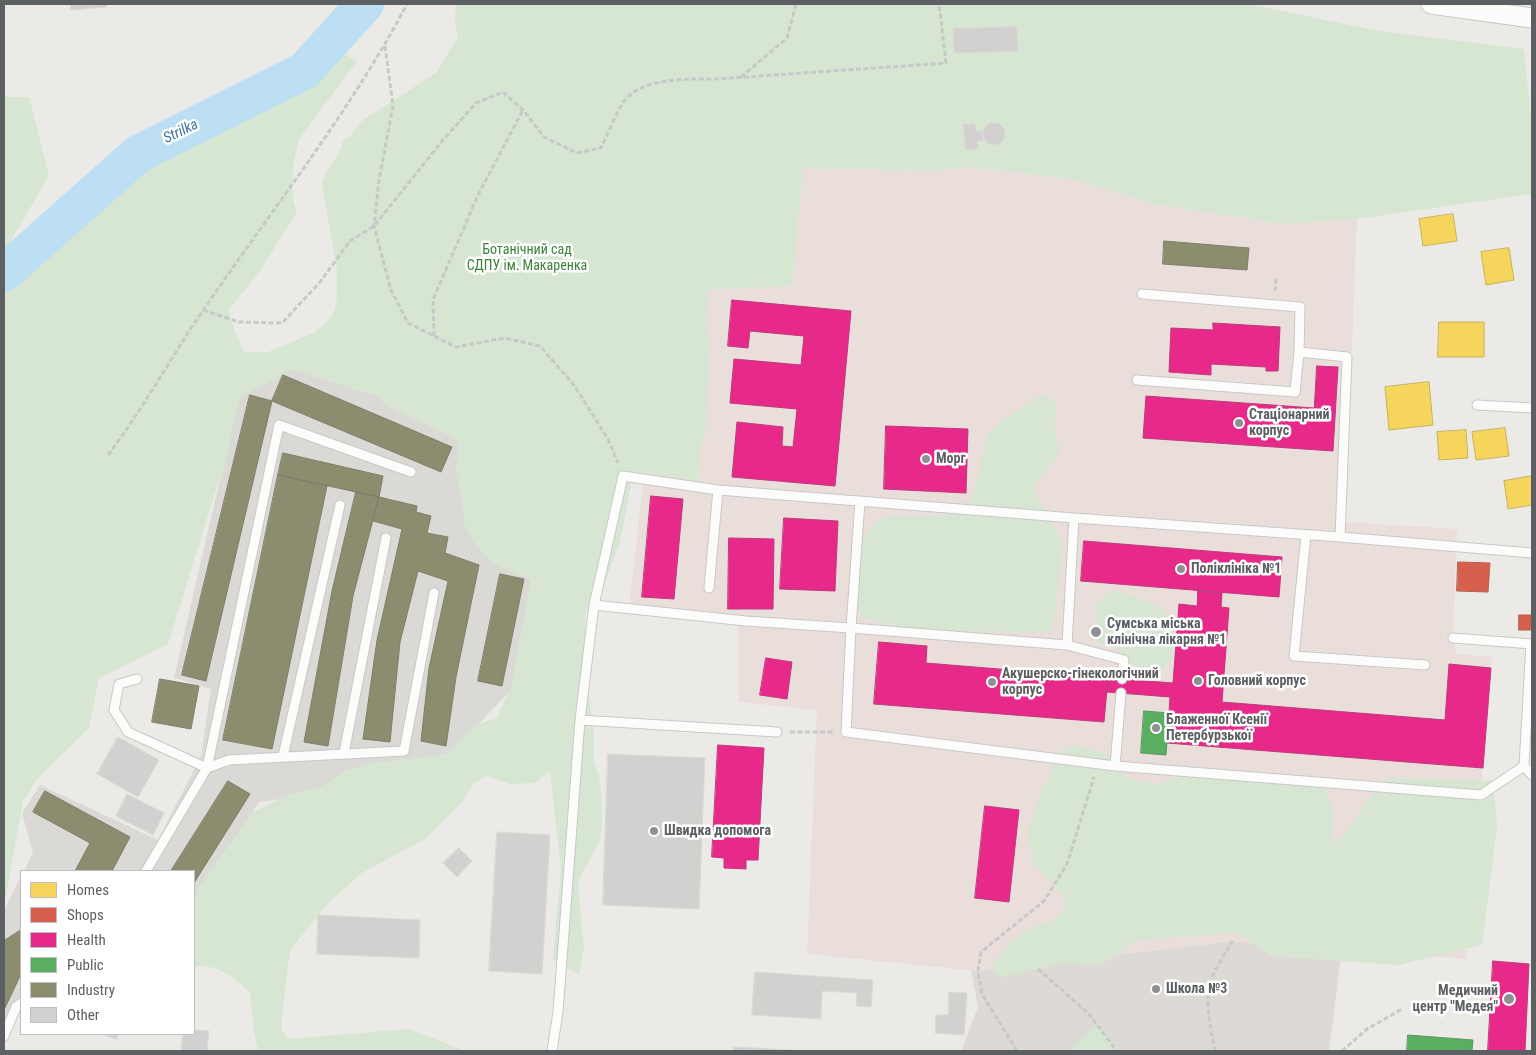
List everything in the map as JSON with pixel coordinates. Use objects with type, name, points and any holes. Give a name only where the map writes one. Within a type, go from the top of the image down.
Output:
[{"type":"street","points":[[1431,4],[1532,18]]},
{"type":"lane","points":[[1137,380],[1296,392],[1299,352],[1300,307],[1142,294]]},
{"type":"lane","points":[[1299,352],[1347,357],[1340,537]]},
{"type":"lane","points":[[1477,405],[1532,408]]},
{"type":"lane","points":[[147,870],[207,768],[279,425],[411,472]]},
{"type":"lane","points":[[552,1051],[558,1012],[580,720],[594,605],[623,476],[718,490],[1532,553]]},
{"type":"lane","points":[[709,588],[718,490]]},
{"type":"lane","points":[[860,502],[846,732],[1115,766],[1480,795],[1524,766]]},
{"type":"lane","points":[[283,756],[340,505]]},
{"type":"lane","points":[[1067,645],[1074,518]]},
{"type":"lane","points":[[1306,535],[1294,656],[1425,665]]},
{"type":"lane","points":[[344,753],[386,538]]},
{"type":"lane","points":[[137,679],[119,684],[114,710],[128,732],[207,768],[229,760],[404,751],[434,593]]},
{"type":"lane","points":[[594,605],[746,621],[1067,645],[1124,660],[1122,679]]},
{"type":"lane","points":[[1453,638],[1531,644],[1524,766],[1532,775]]},
{"type":"lane","points":[[1115,766],[1121,693]]},
{"type":"lane","points":[[580,720],[776,732]]},
{"type":"lane","points":[[4,1036],[16,1006],[20,1004]]},
{"type":"path","points":[[108,455],[124,434],[203,310],[304,170],[385,46],[408,4]]},
{"type":"path","points":[[740,78],[786,38],[796,4]]},
{"type":"path","points":[[203,310],[239,322],[282,323],[320,282],[350,241],[374,226],[443,140],[476,104],[504,92],[523,110],[544,137],[577,152],[601,148],[625,99],[643,86],[686,79],[740,78],[946,63],[939,4]]},
{"type":"path","points":[[385,46],[393,106],[379,180],[374,226],[391,290],[408,323],[456,347],[505,338],[540,346],[574,385],[608,439],[623,476]]},
{"type":"path","points":[[434,336],[433,300],[478,195],[523,110]]},
{"type":"path","points":[[776,732],[846,732]]},
{"type":"path","points":[[1017,1051],[982,994],[978,971],[980,952],[1044,901],[1067,864],[1098,764]]},
{"type":"path","points":[[1215,1051],[1209,1025],[1209,990],[1219,962],[1233,941]]},
{"type":"path","points":[[1038,968],[1088,1013],[1117,1051]]},
{"type":"path","points":[[1342,1051],[1367,1029],[1402,1009]]},
{"type":"shaded area","name":"Сумська міська клінічна лікарня №1","points":[[970,167],[1072,179],[1154,204],[1283,224],[1357,219],[1345,522],[1457,529],[1453,638],[1457,654],[1492,657],[1466,959],[1233,941],[978,971],[807,954],[817,710],[739,702],[738,626],[629,608],[644,472],[698,482],[708,290],[792,286],[803,168],[935,171]]},
{"type":"shaded area","points":[[291,369],[385,395],[461,433],[536,582],[511,690],[450,754],[376,786],[259,802],[195,902],[195,870],[24,870],[33,853],[22,813],[40,785],[158,840],[201,756],[211,689],[174,678],[239,397]]},
{"type":"shaded area","points":[[20,878],[20,1007],[4,1034],[4,911]]},
{"type":"shaded area","name":"Школа №3","points":[[1233,941],[1342,949],[1329,1051],[961,1051],[978,1007],[971,970],[978,971]]},
{"type":"green space","name":"Ботанічний сад СДПУ ім. Макаренка","points":[[456,4],[1249,4],[1378,31],[1524,49],[1532,129],[1532,194],[1357,219],[1283,224],[1154,204],[1072,179],[970,167],[935,171],[803,168],[792,286],[708,290],[706,330],[710,340],[705,435],[700,444],[698,482],[644,472],[633,474],[620,542],[606,579],[587,607],[585,619],[587,682],[594,734],[594,763],[599,776],[602,801],[602,827],[600,840],[578,881],[584,948],[579,975],[553,959],[561,869],[550,771],[535,783],[510,784],[486,776],[474,783],[461,803],[425,839],[362,873],[328,903],[291,950],[281,1028],[287,1039],[409,1029],[465,1051],[258,1051],[250,992],[217,969],[202,966],[195,967],[195,893],[252,813],[284,797],[322,786],[344,772],[367,764],[448,754],[468,731],[487,721],[496,719],[511,688],[531,580],[492,563],[475,544],[469,534],[464,523],[462,497],[456,473],[459,448],[456,439],[383,404],[381,398],[372,394],[292,370],[239,398],[223,472],[168,644],[99,678],[89,728],[37,779],[23,801],[4,898],[4,97],[29,97],[49,176],[5,250],[17,238],[98,184],[179,121],[190,115],[228,105],[332,47],[357,61],[300,137],[292,175],[294,203],[297,212],[261,269],[229,310],[231,322],[244,352],[268,352],[314,333],[328,321],[335,310],[337,270],[322,184],[326,172],[338,155],[344,139],[351,136],[362,121],[437,72],[458,37],[455,24]]},
{"type":"green space","points":[[1046,395],[1056,403],[1055,429],[1059,455],[1032,488],[1063,543],[1054,620],[1048,632],[920,631],[862,618],[855,602],[859,547],[877,521],[888,517],[961,514],[974,494],[987,436],[1004,419],[1035,399]]},
{"type":"green space","points":[[1109,592],[1121,592],[1161,608],[1172,622],[1172,657],[1162,672],[1157,674],[1139,671],[1117,649],[1097,642],[1095,605]]},
{"type":"green space","points":[[1074,745],[1110,755],[1119,763],[1123,774],[1133,780],[1157,784],[1197,769],[1315,777],[1324,785],[1332,808],[1332,843],[1342,837],[1380,784],[1391,778],[1493,781],[1497,826],[1482,945],[1398,965],[1272,956],[1238,933],[1138,940],[1101,965],[1063,963],[999,978],[993,963],[1021,932],[1056,919],[1065,910],[1065,898],[1033,862],[1028,831],[1040,794],[1062,749]]},
{"type":"green space","points":[[1096,1025],[1120,1051],[1069,1051]]},
{"type":"building: Homes","points":[[1453,214],[1457,241],[1423,246],[1419,219]]},
{"type":"building: Homes","points":[[1509,248],[1514,280],[1486,285],[1481,252]]},
{"type":"building: Homes","points":[[1439,322],[1484,322],[1484,357],[1438,357]]},
{"type":"building: Homes","points":[[1429,382],[1433,425],[1389,430],[1385,387]]},
{"type":"building: Homes","points":[[1505,428],[1509,456],[1476,460],[1472,432]]},
{"type":"building: Homes","points":[[1466,430],[1468,458],[1439,460],[1437,432]]},
{"type":"building: Homes","points":[[1532,476],[1532,505],[1508,509],[1504,481]]},
{"type":"building: Shops","points":[[1458,562],[1490,563],[1488,592],[1457,591]]},
{"type":"building: Shops","points":[[1519,615],[1532,615],[1532,630],[1519,630]]},
{"type":"building: Health","points":[[732,300],[851,311],[835,486],[732,477],[737,422],[783,427],[782,446],[793,447],[797,409],[730,403],[734,359],[801,365],[804,336],[750,331],[748,348],[728,346]]},
{"type":"building: Health","points":[[1213,323],[1280,327],[1278,371],[1266,371],[1266,367],[1211,364],[1211,375],[1169,372],[1171,328],[1213,330]]},
{"type":"building: Health","name":"Стаціонарний корпус","points":[[1317,366],[1338,367],[1333,451],[1143,438],[1146,396],[1314,408]]},
{"type":"building: Health","name":"Морг","points":[[886,426],[968,429],[966,493],[884,489]]},
{"type":"building: Health","points":[[651,496],[683,499],[674,599],[642,597]]},
{"type":"building: Health","points":[[784,518],[838,521],[835,591],[780,589]]},
{"type":"building: Health","points":[[729,538],[774,539],[773,609],[728,609]]},
{"type":"building: Health","name":"Поліклініка №1","points":[[1084,541],[1282,557],[1279,597],[1081,581]]},
{"type":"building: Health","name":"Головний корпус","points":[[1198,591],[1222,593],[1221,607],[1229,608],[1222,702],[1445,720],[1449,664],[1491,668],[1483,768],[1167,743],[1170,697],[1107,692],[1108,678],[1173,683],[1179,604],[1197,606]]},
{"type":"building: Health","name":"Акушерско-гінекологічний корпус","points":[[879,642],[927,646],[926,663],[1108,678],[1104,722],[874,704]]},
{"type":"building: Health","points":[[766,658],[792,662],[787,699],[760,695]]},
{"type":"building: Health","points":[[718,745],[764,748],[758,860],[746,860],[746,869],[724,868],[724,858],[712,857]]},
{"type":"building: Health","points":[[985,806],[1019,810],[1009,902],[975,898]]},
{"type":"building: Health","name":"Медичний центр \"Медея\"","points":[[1493,961],[1529,964],[1525,1051],[1488,1051]]},
{"type":"building: Public","name":"Блаженної Ксенії Петербурзької","points":[[1144,711],[1169,713],[1166,755],[1141,753]]},
{"type":"building: Public","points":[[1408,1035],[1473,1040],[1472,1051],[1407,1051]]},
{"type":"building: Industry","points":[[1164,241],[1249,248],[1247,270],[1163,264]]},
{"type":"building: Industry","points":[[283,375],[452,447],[441,472],[272,401]]},
{"type":"building: Industry","points":[[250,395],[272,401],[206,681],[182,675]]},
{"type":"building: Industry","points":[[283,453],[383,476],[379,497],[278,475]]},
{"type":"building: Industry","points":[[278,475],[327,486],[272,749],[223,740]]},
{"type":"building: Industry","points":[[356,492],[379,497],[353,596],[328,746],[304,742],[332,591]]},
{"type":"building: Industry","points":[[379,497],[417,506],[416,512],[431,516],[427,533],[448,537],[445,553],[479,565],[456,677],[446,746],[421,741],[429,668],[448,581],[418,571],[400,642],[390,742],[363,739],[377,640],[402,529],[373,521]]},
{"type":"building: Industry","points":[[500,574],[524,579],[502,686],[478,681]]},
{"type":"building: Industry","points":[[160,679],[199,686],[191,729],[152,722]]},
{"type":"building: Industry","points":[[228,781],[250,794],[195,881],[195,870],[172,870]]},
{"type":"building: Industry","points":[[45,791],[130,837],[113,870],[76,870],[90,843],[33,812]]},
{"type":"building: Industry","points":[[20,931],[20,976],[4,1010],[4,941]]},
{"type":"building: Other","points":[[71,4],[107,4],[107,7],[71,10]]},
{"type":"building: Other","points":[[1017,27],[1018,51],[954,53],[953,29]]},
{"type":"building: Other","points":[[994,123],[1002,126],[1005,134],[1002,142],[994,145],[986,142],[983,134],[986,126]]},
{"type":"building: Other","points":[[975,124],[976,132],[982,131],[983,141],[977,141],[978,149],[966,150],[963,125]]},
{"type":"building: Other","points":[[118,737],[159,760],[138,797],[97,774]]},
{"type":"building: Other","name":"Швидка допомога","points":[[608,754],[705,758],[699,909],[603,905]]},
{"type":"building: Other","points":[[127,794],[164,813],[153,835],[116,816]]},
{"type":"building: Other","points":[[497,832],[550,835],[542,974],[489,971]]},
{"type":"building: Other","points":[[459,848],[472,861],[457,877],[443,863]]},
{"type":"building: Other","points":[[318,915],[420,920],[419,958],[317,954]]},
{"type":"building: Other","points":[[755,972],[873,980],[871,1007],[856,1006],[857,993],[822,991],[821,1019],[752,1015]]},
{"type":"building: Other","points":[[949,992],[967,993],[964,1035],[935,1033],[936,1015],[948,1015]]},
{"type":"building: Other","points":[[195,1030],[209,1031],[207,1051],[181,1051],[183,1035],[195,1035]]},
{"type":"building: Other","points":[[104,1035],[118,1035],[117,1039]]},
{"type":"building: Other","points":[[734,1047],[811,1051],[733,1051]]},
{"type":"waterway","name":"Strilka","points":[[4,273],[138,154],[304,71],[365,4]]},
{"type":"place","name":"Стаціонарний корпус","points":[[1239,423]]},
{"type":"place","name":"Морг","points":[[926,459]]},
{"type":"place","name":"Поліклініка №1","points":[[1181,569]]},
{"type":"place","name":"Сумська міська клінічна лікарня №1","points":[[1096,632]]},
{"type":"place","name":"Головний корпус","points":[[1198,681]]},
{"type":"place","name":"Акушерско-гінекологічний корпус","points":[[992,682]]},
{"type":"place","name":"Блаженної Ксенії Петербурзької","points":[[1156,728]]},
{"type":"place","name":"Швидка допомога","points":[[654,831]]},
{"type":"place","name":"Школа №3","points":[[1156,989]]},
{"type":"place","name":"Медичний центр \"Медея\"","points":[[1509,999]]}]
